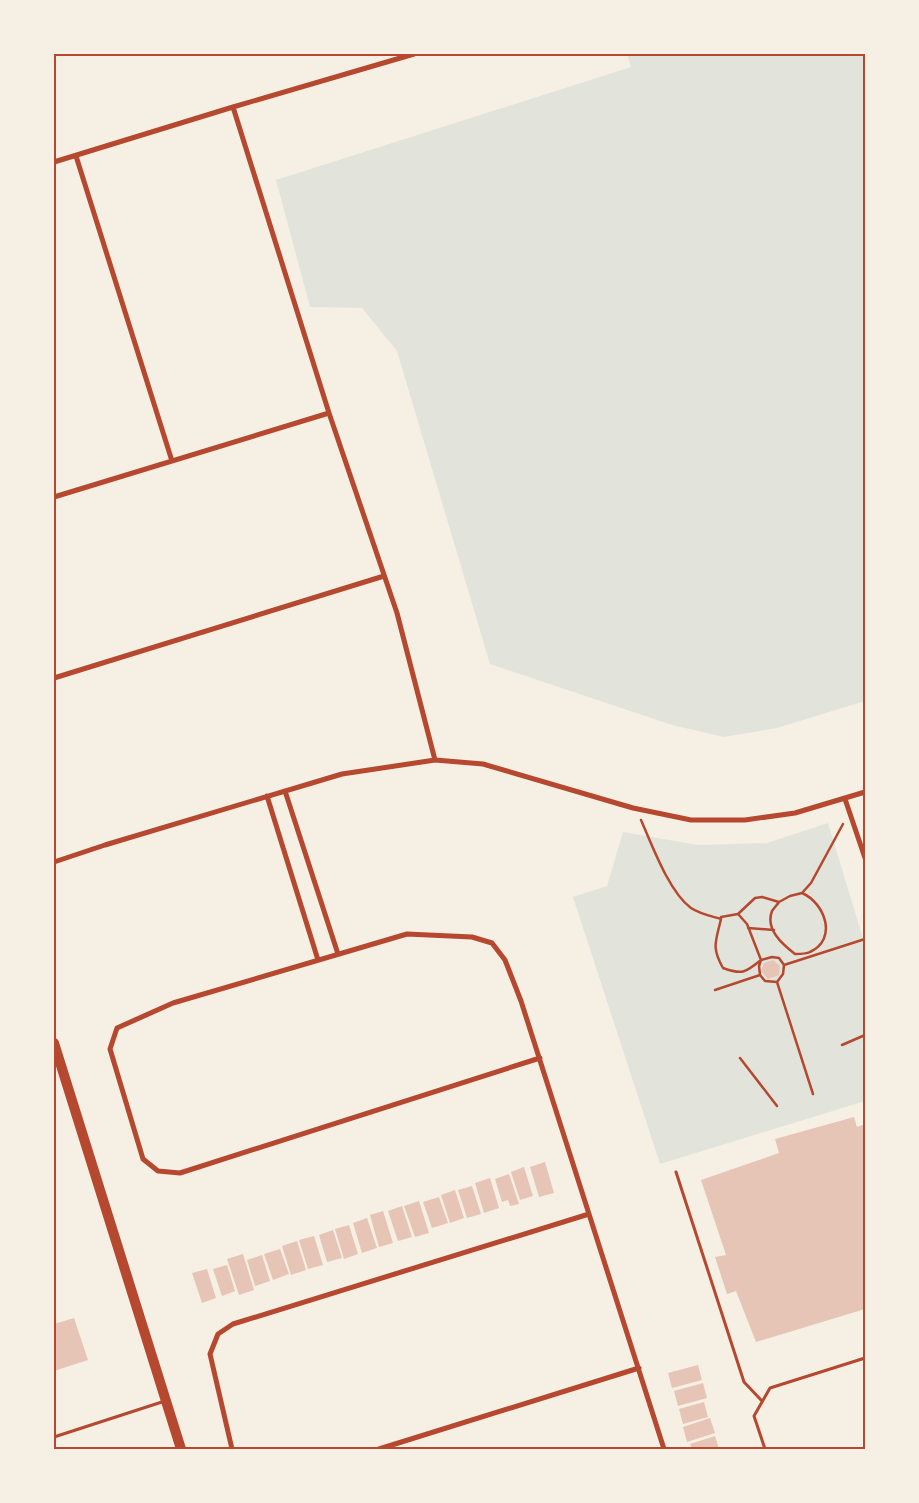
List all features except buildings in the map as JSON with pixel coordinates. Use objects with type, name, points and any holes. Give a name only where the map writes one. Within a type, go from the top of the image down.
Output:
[{"type":"main road","points":[[54,1044],[181,1449]]},
{"type":"street","points":[[54,162],[414,54]]},
{"type":"street","points":[[233,107],[329,413],[397,613],[435,760]]},
{"type":"street","points":[[76,156],[172,461]]},
{"type":"street","points":[[54,497],[329,413]]},
{"type":"street","points":[[54,678],[384,576]]},
{"type":"street","points":[[54,862],[342,774],[435,760],[483,764],[637,809],[691,820],[745,820],[795,813],[865,792]]},
{"type":"street","points":[[285,791],[338,954]]},
{"type":"street","points":[[267,796],[318,960]]},
{"type":"street","points":[[845,799],[865,858]]},
{"type":"street","points":[[540,1058],[180,1173],[158,1171],[143,1159],[110,1049],[117,1028],[173,1003],[407,934],[472,937],[492,944],[505,960],[521,1001],[540,1058],[639,1368],[664,1449]]},
{"type":"street","points":[[232,1449],[210,1354],[218,1334],[233,1324],[589,1214]]},
{"type":"street","points":[[379,1449],[639,1368]]},
{"type":"lane","points":[[676,1172],[744,1382],[762,1402]]},
{"type":"lane","points":[[765,1449],[754,1416],[770,1388],[865,1358]]},
{"type":"lane","points":[[54,1437],[166,1401]]},
{"type":"path","points":[[637,809],[656,855],[680,898],[692,909],[704,915],[721,919]]},
{"type":"path","points":[[802,894],[818,904],[824,918],[826,934],[819,946],[808,953],[795,954],[775,936],[771,924],[772,912],[779,902],[790,896],[802,894],[811,883],[840,828],[850,815]]},
{"type":"path","points":[[777,982],[783,974],[784,965],[779,958],[772,957],[761,960],[747,972],[736,973],[723,968],[715,954],[721,917],[738,914],[755,898],[762,897],[779,902]]},
{"type":"path","points":[[738,914],[748,928],[761,960],[759,966],[760,975],[765,981],[777,982]]},
{"type":"path","points":[[748,928],[774,930]]},
{"type":"path","points":[[784,965],[865,939]]},
{"type":"path","points":[[715,990],[760,975]]},
{"type":"path","points":[[777,982],[813,1094]]},
{"type":"path","points":[[842,1045],[865,1035]]},
{"type":"path","points":[[740,1058],[777,1106]]},
{"type":"shaded area","points":[[627,54],[865,54],[865,701],[777,728],[724,737],[672,725],[490,664],[397,351],[362,308],[310,307],[276,180],[631,67]]},
{"type":"shaded area","points":[[828,823],[865,945],[865,1101],[660,1164],[573,897],[607,886],[623,832],[698,845],[767,843]]}]
